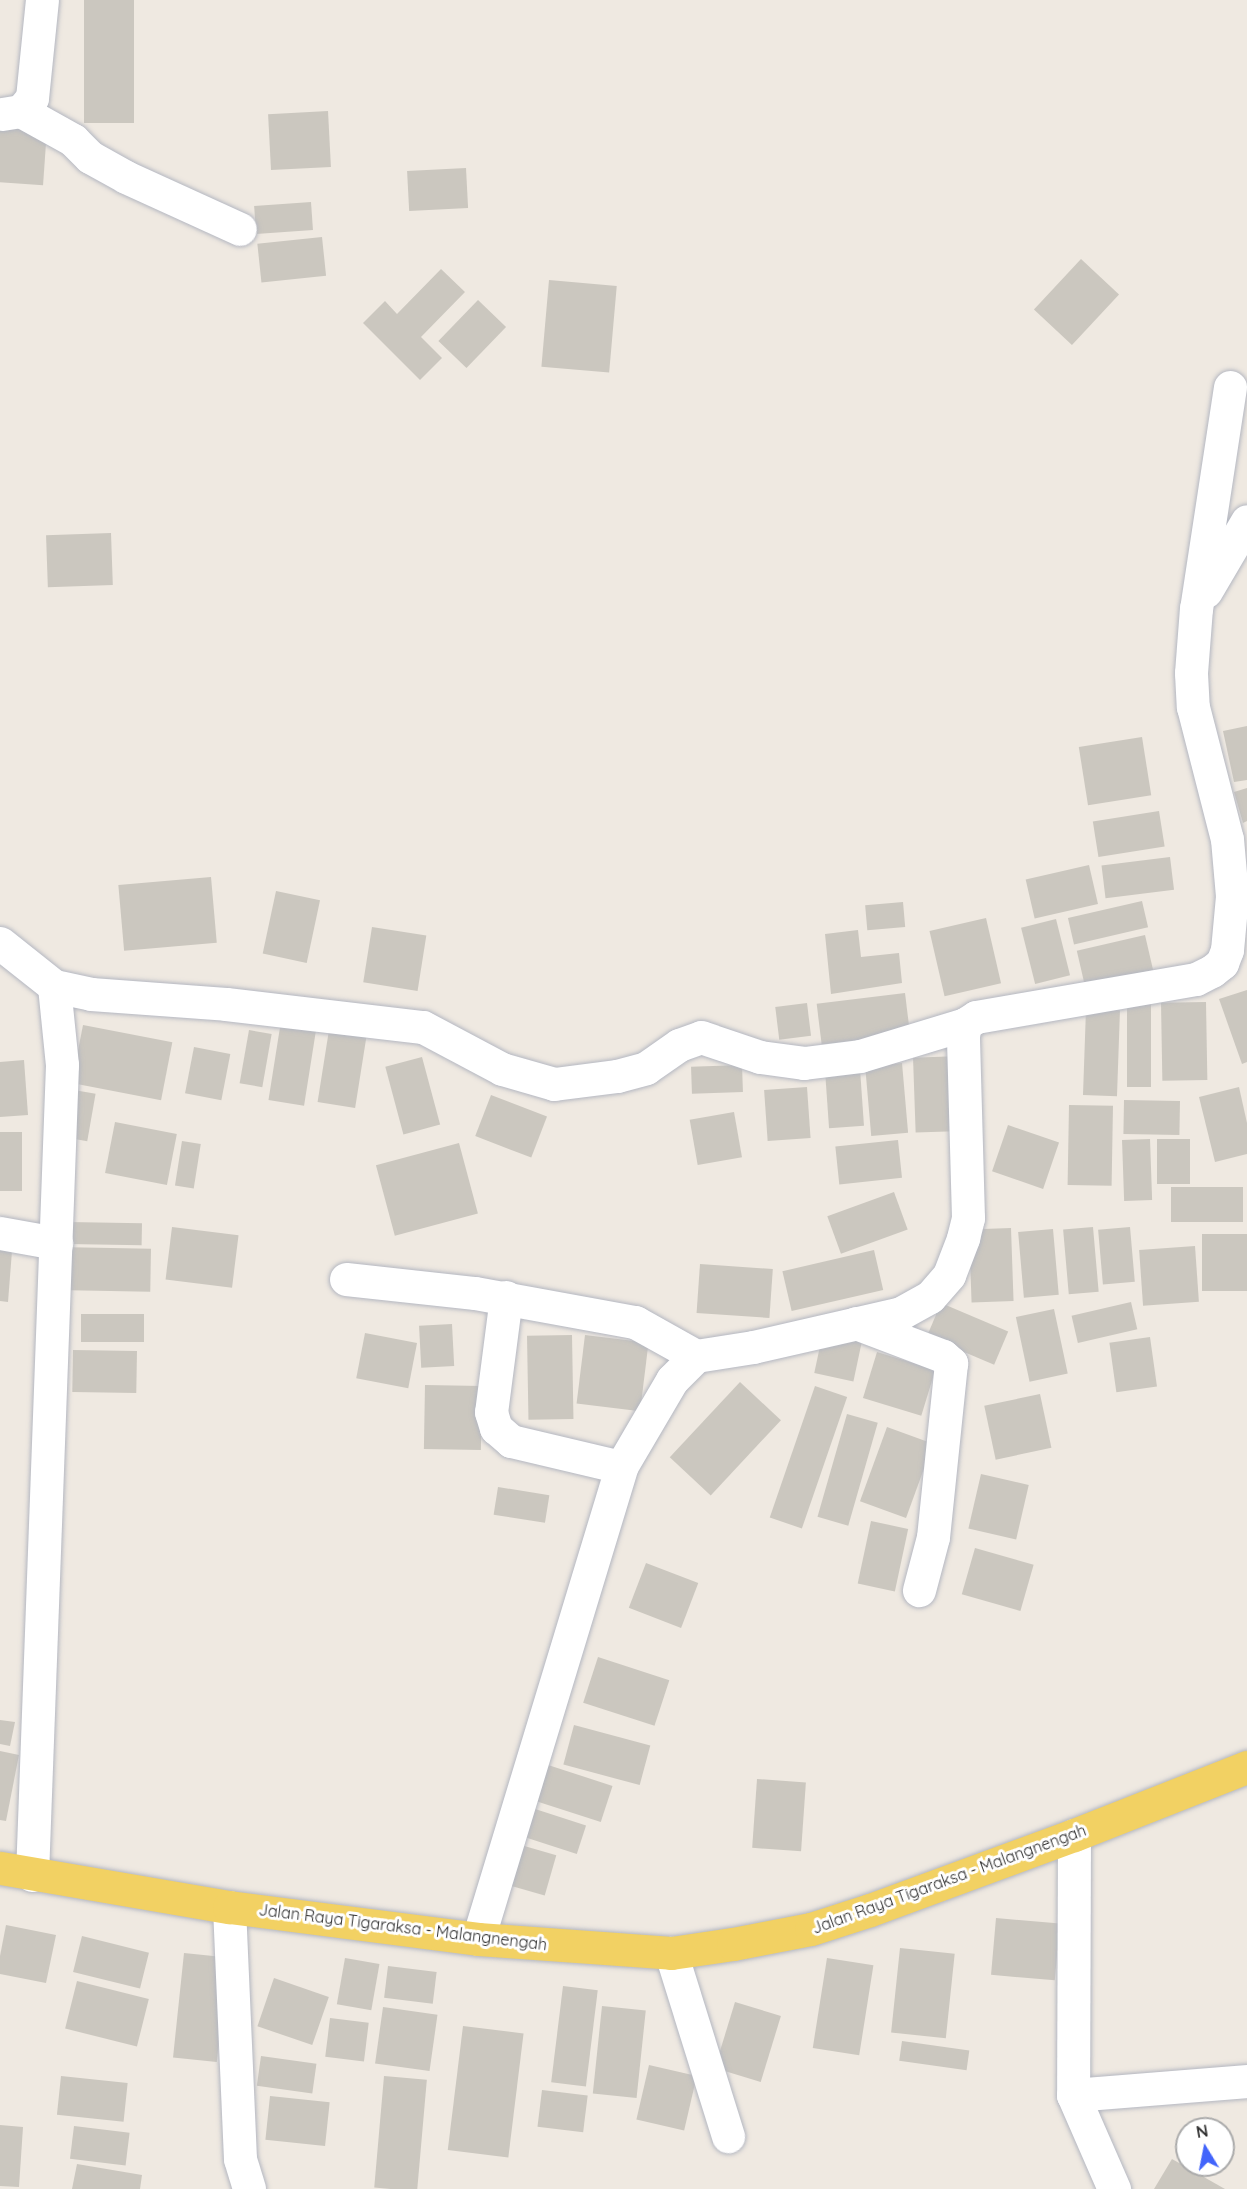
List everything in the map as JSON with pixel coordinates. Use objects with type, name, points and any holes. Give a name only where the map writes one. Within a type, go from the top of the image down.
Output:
[{"type":"main road","name":"Jalan Raya Tigaraksa - Malangnengah","points":[[0,1868],[230,1907],[478,1939],[671,1953],[811,1929],[870,1910],[1074,1835],[1247,1767]]},
{"type":"street","points":[[10,112],[32,98],[42,0]]},
{"type":"street","points":[[10,112],[73,140],[90,157],[126,177],[240,229]]},
{"type":"street","points":[[0,943],[54,986],[92,994],[226,1004],[423,1027],[502,1069],[554,1084],[617,1076],[646,1068],[679,1045],[701,1037],[760,1057],[804,1063],[860,1056],[966,1024],[976,1017],[1177,984],[1212,972],[1222,963],[1227,950],[1239,893],[1193,706],[1191,673],[1196,608],[1230,387]]},
{"type":"street","points":[[1196,608],[1247,521]]},
{"type":"street","points":[[32,1875],[62,1065],[54,986]]},
{"type":"street","points":[[478,1939],[621,1467],[672,1380],[696,1356],[753,1347],[901,1313],[930,1297],[949,1275],[968,1218],[963,1036],[966,1024]]},
{"type":"street","points":[[0,1233],[56,1243]]},
{"type":"street","points":[[346,1279],[506,1297],[635,1322],[696,1356]]},
{"type":"street","points":[[506,1297],[491,1412],[496,1428],[511,1441],[621,1467]]},
{"type":"street","points":[[856,1323],[943,1356],[951,1363],[933,1538],[919,1590]]},
{"type":"street","points":[[1074,1835],[1073,2094],[1114,2189]]},
{"type":"street","points":[[230,1907],[240,2159],[249,2189]]},
{"type":"street","points":[[671,1953],[728,2136]]},
{"type":"street","points":[[1073,2094],[1247,2081]]},
{"type":"building","points":[[84,0],[134,0],[134,123],[84,123]]},
{"type":"building","points":[[328,111],[331,167],[271,170],[268,114]]},
{"type":"building","points":[[0,127],[47,130],[43,185],[0,182]]},
{"type":"building","points":[[466,168],[468,208],[409,211],[407,171]]},
{"type":"building","points":[[311,202],[313,230],[256,234],[254,206]]},
{"type":"building","points":[[322,237],[326,276],[261,283],[257,244]]},
{"type":"building","points":[[1081,259],[1119,294],[1072,345],[1034,309]]},
{"type":"building","points":[[441,269],[465,292],[421,337],[442,358],[420,380],[363,323],[385,301],[397,314]]},
{"type":"building","points":[[549,280],[617,286],[609,373],[541,367]]},
{"type":"building","points":[[478,300],[506,327],[466,368],[438,341]]},
{"type":"building","points":[[111,533],[113,585],[48,587],[46,535]]},
{"type":"building","points":[[1247,726],[1247,780],[1234,782],[1223,731]]},
{"type":"building","points":[[1142,737],[1151,795],[1088,805],[1079,747]]},
{"type":"building","points":[[1247,788],[1247,821],[1243,823],[1234,792]]},
{"type":"building","points":[[1159,811],[1165,847],[1098,857],[1093,821]]},
{"type":"building","points":[[1170,857],[1174,890],[1106,898],[1102,865]]},
{"type":"building","points":[[1089,865],[1098,904],[1035,919],[1026,880]]},
{"type":"building","points":[[211,877],[217,943],[124,951],[118,885]]},
{"type":"building","points":[[276,891],[320,900],[307,963],[263,954]]},
{"type":"building","points":[[1142,901],[1148,927],[1074,944],[1068,918]]},
{"type":"building","points":[[903,902],[905,927],[867,930],[865,905]]},
{"type":"building","points":[[986,918],[1001,983],[945,996],[929,931]]},
{"type":"building","points":[[1056,919],[1070,975],[1035,984],[1021,928]]},
{"type":"building","points":[[372,927],[426,936],[418,991],[363,982]]},
{"type":"building","points":[[858,930],[861,957],[899,953],[902,983],[831,994],[825,934]]},
{"type":"building","points":[[1145,935],[1153,970],[1085,986],[1077,951]]},
{"type":"building","points":[[1247,990],[1247,1062],[1242,1064],[1219,999]]},
{"type":"building","points":[[905,993],[910,1034],[822,1045],[817,1004]]},
{"type":"building","points":[[1206,1002],[1207,1080],[1162,1081],[1161,1003]]},
{"type":"building","points":[[807,1003],[811,1036],[779,1040],[775,1007]]},
{"type":"building","points":[[1127,1004],[1151,1004],[1151,1087],[1127,1087]]},
{"type":"building","points":[[1086,1009],[1120,1010],[1117,1096],[1083,1095]]},
{"type":"building","points":[[281,1021],[317,1027],[304,1106],[268,1100]]},
{"type":"building","points":[[83,1025],[172,1042],[161,1100],[72,1083]]},
{"type":"building","points":[[249,1030],[272,1034],[262,1087],[240,1083]]},
{"type":"building","points":[[329,1030],[367,1036],[355,1108],[318,1102]]},
{"type":"building","points":[[194,1047],[230,1054],[221,1100],[185,1093]]},
{"type":"building","points":[[960,1056],[963,1131],[916,1133],[913,1058]]},
{"type":"building","points":[[422,1057],[440,1125],[403,1134],[385,1067]]},
{"type":"building","points":[[24,1060],[28,1115],[0,1117],[0,1062]]},
{"type":"building","points":[[902,1063],[908,1133],[871,1136],[865,1066]]},
{"type":"building","points":[[742,1065],[743,1092],[692,1094],[691,1067]]},
{"type":"building","points":[[860,1069],[864,1126],[829,1128],[825,1071]]},
{"type":"building","points":[[807,1087],[811,1138],[768,1141],[764,1090]]},
{"type":"building","points":[[1239,1087],[1247,1123],[1247,1154],[1215,1162],[1199,1097]]},
{"type":"building","points":[[68,1089],[96,1094],[87,1141],[60,1136]]},
{"type":"building","points":[[491,1095],[547,1117],[531,1158],[475,1136]]},
{"type":"building","points":[[1124,1100],[1180,1101],[1179,1135],[1123,1134]]},
{"type":"building","points":[[1069,1105],[1113,1106],[1112,1186],[1068,1185]]},
{"type":"building","points":[[734,1112],[742,1157],[698,1165],[690,1120]]},
{"type":"building","points":[[115,1122],[177,1134],[167,1185],[105,1173]]},
{"type":"building","points":[[1008,1125],[1059,1143],[1043,1189],[992,1171]]},
{"type":"building","points":[[0,1132],[22,1132],[22,1191],[0,1191]]},
{"type":"building","points":[[1150,1139],[1152,1200],[1124,1201],[1122,1140]]},
{"type":"building","points":[[1157,1139],[1190,1139],[1190,1184],[1157,1184]]},
{"type":"building","points":[[898,1140],[902,1178],[839,1184],[835,1147]]},
{"type":"building","points":[[182,1141],[201,1144],[194,1188],[175,1185]]},
{"type":"building","points":[[459,1143],[478,1214],[395,1236],[376,1165]]},
{"type":"building","points":[[1171,1187],[1243,1187],[1243,1222],[1171,1222]]},
{"type":"building","points":[[894,1192],[908,1230],[841,1254],[827,1216]]},
{"type":"building","points":[[68,1222],[142,1223],[142,1245],[68,1244]]},
{"type":"building","points":[[172,1227],[239,1235],[232,1288],[166,1280]]},
{"type":"building","points":[[1093,1227],[1099,1292],[1069,1294],[1063,1230]]},
{"type":"building","points":[[1130,1227],[1135,1282],[1103,1285],[1098,1230]]},
{"type":"building","points":[[1011,1228],[1014,1301],[972,1302],[969,1229]]},
{"type":"building","points":[[1053,1229],[1059,1295],[1024,1298],[1018,1232]]},
{"type":"building","points":[[1202,1234],[1247,1234],[1247,1291],[1202,1291]]},
{"type":"building","points":[[0,1237],[13,1238],[8,1302],[0,1301]]},
{"type":"building","points":[[1195,1246],[1199,1302],[1143,1306],[1139,1250]]},
{"type":"building","points":[[57,1247],[151,1249],[150,1292],[56,1290]]},
{"type":"building","points":[[874,1250],[883,1290],[792,1311],[782,1271]]},
{"type":"building","points":[[700,1264],[773,1269],[769,1318],[697,1313]]},
{"type":"building","points":[[1131,1302],[1137,1329],[1078,1343],[1072,1316]]},
{"type":"building","points":[[941,1303],[1008,1332],[994,1365],[927,1336]]},
{"type":"building","points":[[1054,1309],[1068,1374],[1030,1382],[1016,1317]]},
{"type":"building","points":[[81,1314],[144,1314],[144,1342],[81,1342]]},
{"type":"building","points":[[452,1324],[454,1366],[421,1368],[419,1326]]},
{"type":"building","points":[[823,1332],[862,1340],[853,1381],[814,1373]]},
{"type":"building","points":[[365,1333],[417,1343],[408,1388],[356,1378]]},
{"type":"building","points":[[572,1335],[573,1419],[528,1420],[527,1336]]},
{"type":"building","points":[[585,1335],[649,1343],[640,1411],[577,1403]]},
{"type":"building","points":[[1150,1337],[1157,1387],[1116,1392],[1109,1343]]},
{"type":"building","points":[[73,1350],[137,1351],[136,1393],[72,1392]]},
{"type":"building","points":[[877,1352],[935,1370],[921,1416],[863,1398]]},
{"type":"building","points":[[740,1382],[781,1420],[711,1496],[670,1457]]},
{"type":"building","points":[[425,1385],[482,1386],[481,1450],[424,1449]]},
{"type":"building","points":[[815,1386],[847,1397],[802,1528],[770,1517]]},
{"type":"building","points":[[1040,1394],[1051,1448],[996,1460],[984,1406]]},
{"type":"building","points":[[847,1414],[878,1423],[848,1526],[818,1517]]},
{"type":"building","points":[[887,1427],[933,1444],[906,1518],[860,1501]]},
{"type":"building","points":[[981,1474],[1029,1485],[1016,1540],[968,1529]]},
{"type":"building","points":[[498,1487],[549,1495],[545,1523],[494,1515]]},
{"type":"building","points":[[871,1521],[908,1529],[895,1592],[858,1584]]},
{"type":"building","points":[[975,1548],[1034,1565],[1020,1611],[962,1594]]},
{"type":"building","points":[[646,1563],[698,1583],[681,1628],[629,1608]]},
{"type":"building","points":[[598,1657],[669,1680],[654,1726],[583,1703]]},
{"type":"building","points":[[0,1720],[15,1722],[10,1746],[0,1744]]},
{"type":"building","points":[[574,1725],[650,1745],[640,1785],[563,1765]]},
{"type":"building","points":[[0,1751],[19,1755],[6,1821],[0,1820]]},
{"type":"building","points":[[545,1764],[613,1786],[601,1822],[533,1800]]},
{"type":"building","points":[[757,1779],[806,1782],[801,1851],[752,1848]]},
{"type":"building","points":[[529,1807],[586,1826],[577,1854],[520,1836]]},
{"type":"building","points":[[514,1843],[556,1855],[545,1896],[502,1883]]},
{"type":"building","points":[[996,1918],[1060,1924],[1055,1980],[991,1975]]},
{"type":"building","points":[[6,1925],[56,1935],[46,1983],[0,1974],[0,1956]]},
{"type":"building","points":[[82,1936],[149,1953],[140,1989],[73,1972]]},
{"type":"building","points":[[900,1948],[955,1954],[946,2038],[891,2033]]},
{"type":"building","points":[[184,1953],[228,1958],[217,2062],[173,2057]]},
{"type":"building","points":[[345,1958],[379,1964],[371,2010],[337,2004]]},
{"type":"building","points":[[827,1958],[873,1965],[859,2055],[813,2048]]},
{"type":"building","points":[[388,1966],[437,1972],[433,2004],[384,1998]]},
{"type":"building","points":[[274,1978],[329,1997],[312,2045],[257,2026]]},
{"type":"building","points":[[77,1981],[149,1999],[137,2046],[65,2029]]},
{"type":"building","points":[[563,1986],[598,1990],[586,2087],[551,2082]]},
{"type":"building","points":[[735,2002],[781,2016],[761,2082],[715,2068]]},
{"type":"building","points":[[602,2006],[646,2011],[637,2098],[593,2094]]},
{"type":"building","points":[[383,2007],[437,2015],[430,2071],[375,2063]]},
{"type":"building","points":[[330,2018],[369,2023],[364,2061],[325,2057]]},
{"type":"building","points":[[463,2026],[524,2033],[508,2158],[448,2150]]},
{"type":"building","points":[[902,2041],[969,2050],[967,2070],[899,2061]]},
{"type":"building","points":[[261,2056],[316,2064],[312,2094],[257,2086]]},
{"type":"building","points":[[649,2065],[697,2076],[684,2131],[636,2120]]},
{"type":"building","points":[[61,2076],[128,2083],[124,2122],[57,2115]]},
{"type":"building","points":[[384,2076],[427,2080],[417,2189],[374,2188]]},
{"type":"building","points":[[542,2090],[588,2096],[583,2132],[537,2127]]},
{"type":"building","points":[[270,2096],[330,2102],[325,2146],[265,2140]]},
{"type":"building","points":[[0,2125],[23,2127],[19,2187],[0,2186]]},
{"type":"building","points":[[74,2126],[130,2133],[126,2166],[70,2159]]},
{"type":"building","points":[[1172,2159],[1175,2161],[1175,2177],[1204,2177],[1225,2189],[1154,2189]]},
{"type":"building","points":[[77,2164],[142,2175],[140,2189],[72,2189]]}]
